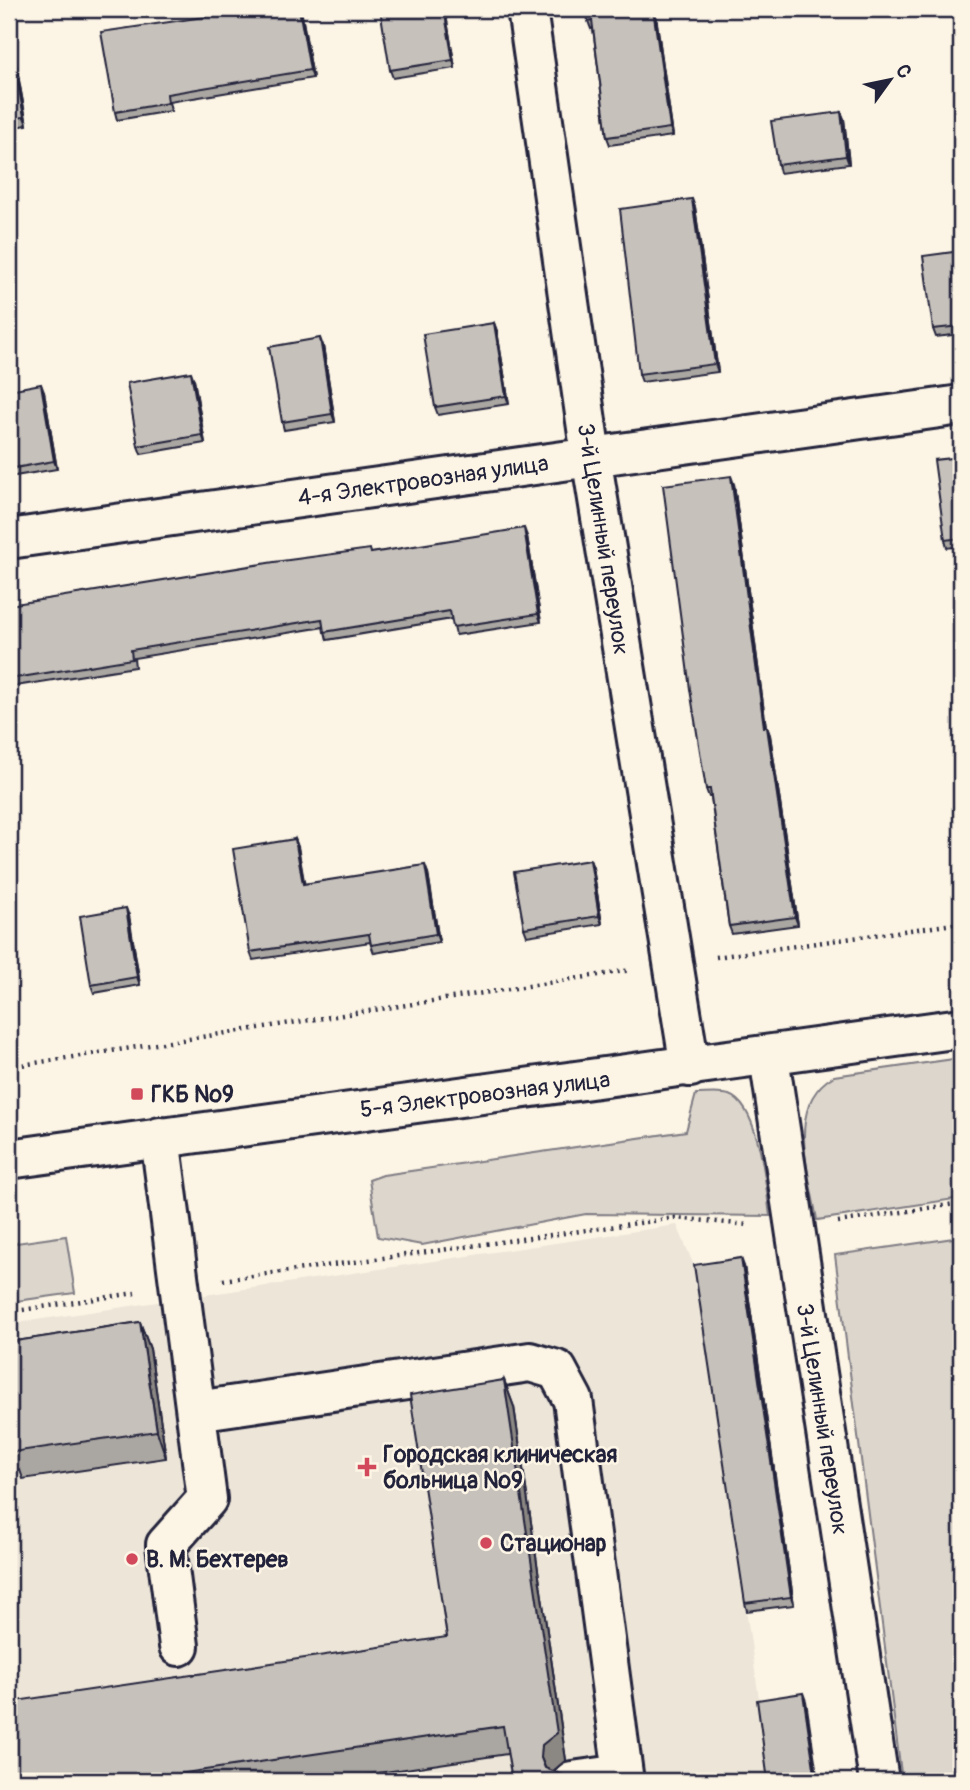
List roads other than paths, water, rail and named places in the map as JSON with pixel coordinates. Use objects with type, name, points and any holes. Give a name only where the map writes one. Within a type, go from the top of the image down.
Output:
[{"type":"street","name":"3-й Целинный переулок","points":[[527,9],[591,456],[690,1067]]},
{"type":"street","name":"4-я Электровозная улица","points":[[9,539],[961,405]]},
{"type":"street","name":"5-я Электровозная улица","points":[[9,1159],[769,1057],[961,1028]]},
{"type":"street","name":"3-й Целинный переулок","points":[[769,1057],[879,1781]]},
{"type":"street","points":[[160,1137],[208,1499],[166,1545],[178,1646]]},
{"type":"street","points":[[196,1411],[530,1362],[557,1370],[573,1400],[623,1777],[572,1781]]},
{"type":"place","name":"ГКБ №9","points":[[137,1094]]},
{"type":"place","name":"Городская клиническая больница №9","points":[[367,1467]]},
{"type":"place","name":"Стационар","points":[[486,1543]]},
{"type":"place","name":"В. М. Бехтерев","points":[[132,1559]]}]
